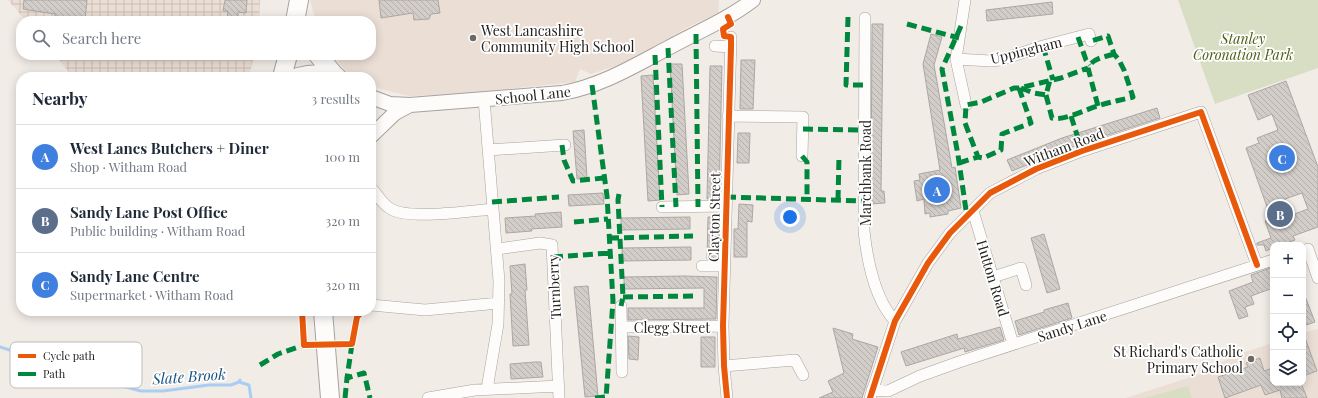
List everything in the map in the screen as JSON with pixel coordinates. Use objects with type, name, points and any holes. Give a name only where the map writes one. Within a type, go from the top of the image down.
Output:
[{"type":"main road","points":[[296,16],[299,0]]},
{"type":"main road","points":[[306,0],[308,16]]},
{"type":"main road","points":[[283,72],[287,60]]},
{"type":"main road","points":[[322,60],[332,72]]},
{"type":"main road","points":[[323,316],[330,398]]},
{"type":"street","name":"School Lane","points":[[376,99],[390,104],[410,106],[562,94],[592,85],[630,68],[728,17],[753,0]]},
{"type":"street","points":[[965,0],[956,59],[966,104]]},
{"type":"street","name":"Marchbank Road","points":[[865,18],[865,243],[870,273],[887,313],[895,321]]},
{"type":"street","name":"Uppingham","points":[[956,59],[991,61],[1000,60],[1043,46],[1088,34],[1091,41]]},
{"type":"street","name":"Clayton Street","points":[[715,46],[731,42],[723,326],[724,366],[727,398]]},
{"type":"street","points":[[484,100],[499,281],[498,324],[487,389]]},
{"type":"street","name":"School Lane","points":[[376,131],[395,114],[410,106]]},
{"type":"street","name":"Witham Road","points":[[871,394],[895,321],[928,263],[950,233],[990,193],[1036,169],[1082,151],[1201,112],[1257,265]]},
{"type":"street","points":[[728,116],[803,117],[802,156]]},
{"type":"street","points":[[488,150],[565,144]]},
{"type":"street","points":[[376,194],[391,210],[413,215],[493,209]]},
{"type":"street","points":[[662,207],[726,206]]},
{"type":"street","name":"Hutton Road","points":[[973,211],[1013,344]]},
{"type":"street","name":"Turnberry","points":[[497,249],[540,243],[552,245],[559,398]]},
{"type":"street","points":[[1306,252],[1318,278]]},
{"type":"street","name":"Sandy Lane","points":[[871,394],[888,391],[920,376],[959,362],[1270,261]]},
{"type":"street","points":[[702,266],[724,266]]},
{"type":"street","points":[[993,277],[1021,268],[1026,284]]},
{"type":"street","points":[[376,305],[425,310],[499,303]]},
{"type":"street","points":[[621,306],[622,372]]},
{"type":"street","name":"Clegg Street","points":[[622,327],[723,326]]},
{"type":"street","points":[[724,366],[795,360],[803,375]]},
{"type":"street","points":[[428,398],[475,390],[559,386]]},
{"type":"shaded area","points":[[8,0],[260,0],[259,16],[22,16]]},
{"type":"shaded area","name":"West Lancashire Community High School","points":[[310,0],[719,0],[718,13],[688,27],[621,64],[591,74],[580,69],[575,82],[458,94],[410,96],[376,86],[376,72],[346,72],[337,60],[376,60],[376,16],[315,16]]},
{"type":"shaded area","points":[[59,60],[253,60],[250,72],[69,72]]},
{"type":"shaded area","name":"St Richard's Catholic Primary School","points":[[1318,329],[1318,398],[1126,398],[1212,370],[1212,366],[1245,352],[1270,344],[1270,386],[1306,386],[1306,332]]},
{"type":"green space","name":"Stanley Coronation Park","points":[[1178,0],[1318,0],[1318,68],[1215,104]]},
{"type":"green space","points":[[1188,386],[1192,398],[1145,398]]},
{"type":"building","points":[[24,0],[87,0],[85,16],[55,16],[55,14],[23,9]]},
{"type":"building","points":[[225,0],[247,0],[246,13],[238,12],[238,16],[228,16],[228,11],[223,11]]},
{"type":"building","points":[[379,0],[438,0],[440,13],[431,14],[429,19],[414,20],[413,13],[381,18]]},
{"type":"building","points":[[1052,2],[1053,14],[987,21],[986,10]]},
{"type":"building","points":[[872,24],[883,24],[881,191],[884,191],[885,203],[871,204]]},
{"type":"building","points":[[931,34],[942,37],[934,65],[952,168],[955,167],[961,208],[948,211],[948,214],[930,217],[930,213],[925,214],[924,199],[917,201],[914,181],[920,180],[919,174],[940,170],[923,64]]},
{"type":"building","points":[[741,60],[755,60],[753,109],[740,109]]},
{"type":"building","points":[[670,64],[682,64],[689,194],[677,195]]},
{"type":"building","points":[[710,66],[722,66],[719,199],[707,199]]},
{"type":"building","points":[[653,75],[660,200],[648,201],[641,76]]},
{"type":"building","points":[[1286,81],[1318,167],[1318,227],[1293,236],[1295,240],[1289,242],[1270,242],[1270,249],[1266,251],[1264,245],[1257,245],[1257,243],[1271,238],[1265,221],[1271,218],[1246,148],[1259,143],[1257,138],[1278,130],[1272,114],[1258,120],[1248,95]],"holes":[[[1302,193],[1308,209],[1292,215],[1285,199]]]},
{"type":"building","points":[[1157,108],[1160,118],[1080,144],[1012,171],[1007,160],[1062,138]]},
{"type":"building","points":[[584,130],[587,178],[577,179],[573,131]]},
{"type":"building","points":[[738,133],[750,133],[749,163],[737,163]]},
{"type":"building","points":[[603,193],[604,204],[569,206],[568,195]]},
{"type":"building","points":[[739,204],[753,205],[752,222],[747,221],[747,257],[734,257],[734,229],[738,229]]},
{"type":"building","points":[[561,212],[562,227],[531,229],[532,231],[506,233],[505,218],[536,216],[535,214]]},
{"type":"building","points":[[690,217],[690,229],[621,230],[621,218]]},
{"type":"building","points":[[708,217],[719,217],[718,259],[707,259]]},
{"type":"building","points":[[1044,234],[1060,289],[1047,293],[1031,238]]},
{"type":"building","points":[[691,247],[691,260],[622,261],[622,248]]},
{"type":"building","points":[[525,264],[527,290],[525,290],[529,345],[513,346],[510,266]]},
{"type":"building","points":[[1270,268],[1270,289],[1251,296],[1254,304],[1245,307],[1248,316],[1239,319],[1229,291],[1253,282],[1251,275]]},
{"type":"building","points":[[624,277],[717,277],[716,319],[628,320],[628,308],[704,308],[704,288],[624,289]]},
{"type":"building","points":[[588,286],[598,396],[585,397],[574,287]]},
{"type":"building","points":[[1306,299],[1315,322],[1306,325]]},
{"type":"building","points":[[1068,303],[1072,318],[1019,335],[1015,321]]},
{"type":"building","points":[[1000,327],[1004,340],[965,352],[964,348],[906,366],[901,352],[957,334],[958,339]]},
{"type":"building","points":[[833,328],[853,334],[852,339],[878,347],[862,398],[819,398],[833,392],[828,381],[844,373]]},
{"type":"building","points":[[628,336],[639,337],[638,360],[629,359]]},
{"type":"building","points":[[701,337],[715,337],[715,367],[701,367]]},
{"type":"building","points":[[1306,341],[1317,371],[1306,375]]},
{"type":"building","points":[[1260,358],[1264,371],[1270,369],[1270,386],[1302,386],[1307,398],[1282,398],[1280,390],[1265,395],[1261,385],[1225,398],[1218,377],[1248,367],[1246,363]]},
{"type":"building","points":[[541,362],[543,377],[511,379],[510,364]]},
{"type":"waterway","name":"Slate Brook","points":[[0,347],[10,350]]},
{"type":"waterway","name":"Slate Brook","points":[[130,388],[141,391],[163,391],[209,385],[231,385],[239,382],[240,380]]},
{"type":"waterway","points":[[239,382],[249,385],[251,398]]},
{"type":"marked path","points":[[848,17],[846,85],[865,85]]},
{"type":"marked path","points":[[907,24],[959,38]]},
{"type":"marked path","points":[[961,26],[942,69],[958,155],[967,217]]},
{"type":"marked path","points":[[696,34],[698,207]]},
{"type":"marked path","points":[[1046,95],[1052,118],[1063,118],[1102,105],[1133,97],[1124,70],[1114,54],[1108,36],[1091,41]]},
{"type":"marked path","points":[[1078,37],[1086,60],[1090,65]]},
{"type":"marked path","points":[[1043,46],[1053,80]]},
{"type":"marked path","points":[[668,48],[676,207]]},
{"type":"marked path","points":[[1098,106],[1088,68],[1096,60],[1114,54]]},
{"type":"marked path","points":[[655,55],[662,207]]},
{"type":"marked path","points":[[1019,88],[1031,123],[1002,134],[1001,150],[983,158],[978,157],[965,123],[966,105],[981,102],[1014,88],[1061,78],[1088,68]]},
{"type":"marked path","points":[[1021,88],[1034,93],[1046,95],[1050,80]]},
{"type":"marked path","points":[[592,85],[607,196],[613,301],[606,398]]},
{"type":"marked path","points":[[1071,116],[1082,151]]},
{"type":"marked path","points":[[803,129],[865,130]]},
{"type":"marked path","points":[[562,145],[564,160],[573,181],[604,178]]},
{"type":"marked path","points":[[802,156],[807,162],[807,199]]},
{"type":"marked path","points":[[838,200],[839,156]]},
{"type":"marked path","points":[[959,163],[978,157]]},
{"type":"marked path","points":[[619,194],[618,200],[623,297],[621,306]]},
{"type":"marked path","points":[[492,202],[559,197]]},
{"type":"marked path","points":[[726,197],[864,201]]},
{"type":"marked path","points":[[574,222],[608,219]]},
{"type":"marked path","points":[[609,238],[693,236]]},
{"type":"marked path","points":[[553,257],[610,253]]},
{"type":"marked path","points":[[623,297],[694,296]]},
{"type":"marked path","points":[[352,344],[347,378],[364,373],[370,398]]},
{"type":"marked path","points":[[260,365],[278,354],[304,345]]},
{"type":"marked path","points":[[345,398],[347,378]]},
{"type":"marked path","points":[[595,398],[606,397]]},
{"type":"cycle path","points":[[727,398],[724,366],[723,326],[731,37],[724,36],[723,29],[731,24],[728,17]]},
{"type":"cycle path","points":[[870,398],[895,321],[928,263],[950,233],[990,193],[1036,169],[1082,151],[1201,112],[1257,265]]},
{"type":"cycle path","points":[[302,316],[304,345],[352,344],[358,316]]},
{"type":"place","name":"West Lancashire Community High School","points":[[473,38]]},
{"type":"place","name":"Sandy Lane Centre","points":[[1282,158]]},
{"type":"place","name":"West Lancs Butchers + Diner","points":[[937,190]]},
{"type":"place","name":"Sandy Lane Post Office","points":[[1280,214]]},
{"type":"place","name":"St Richard's Catholic Primary School","points":[[1251,359]]}]
